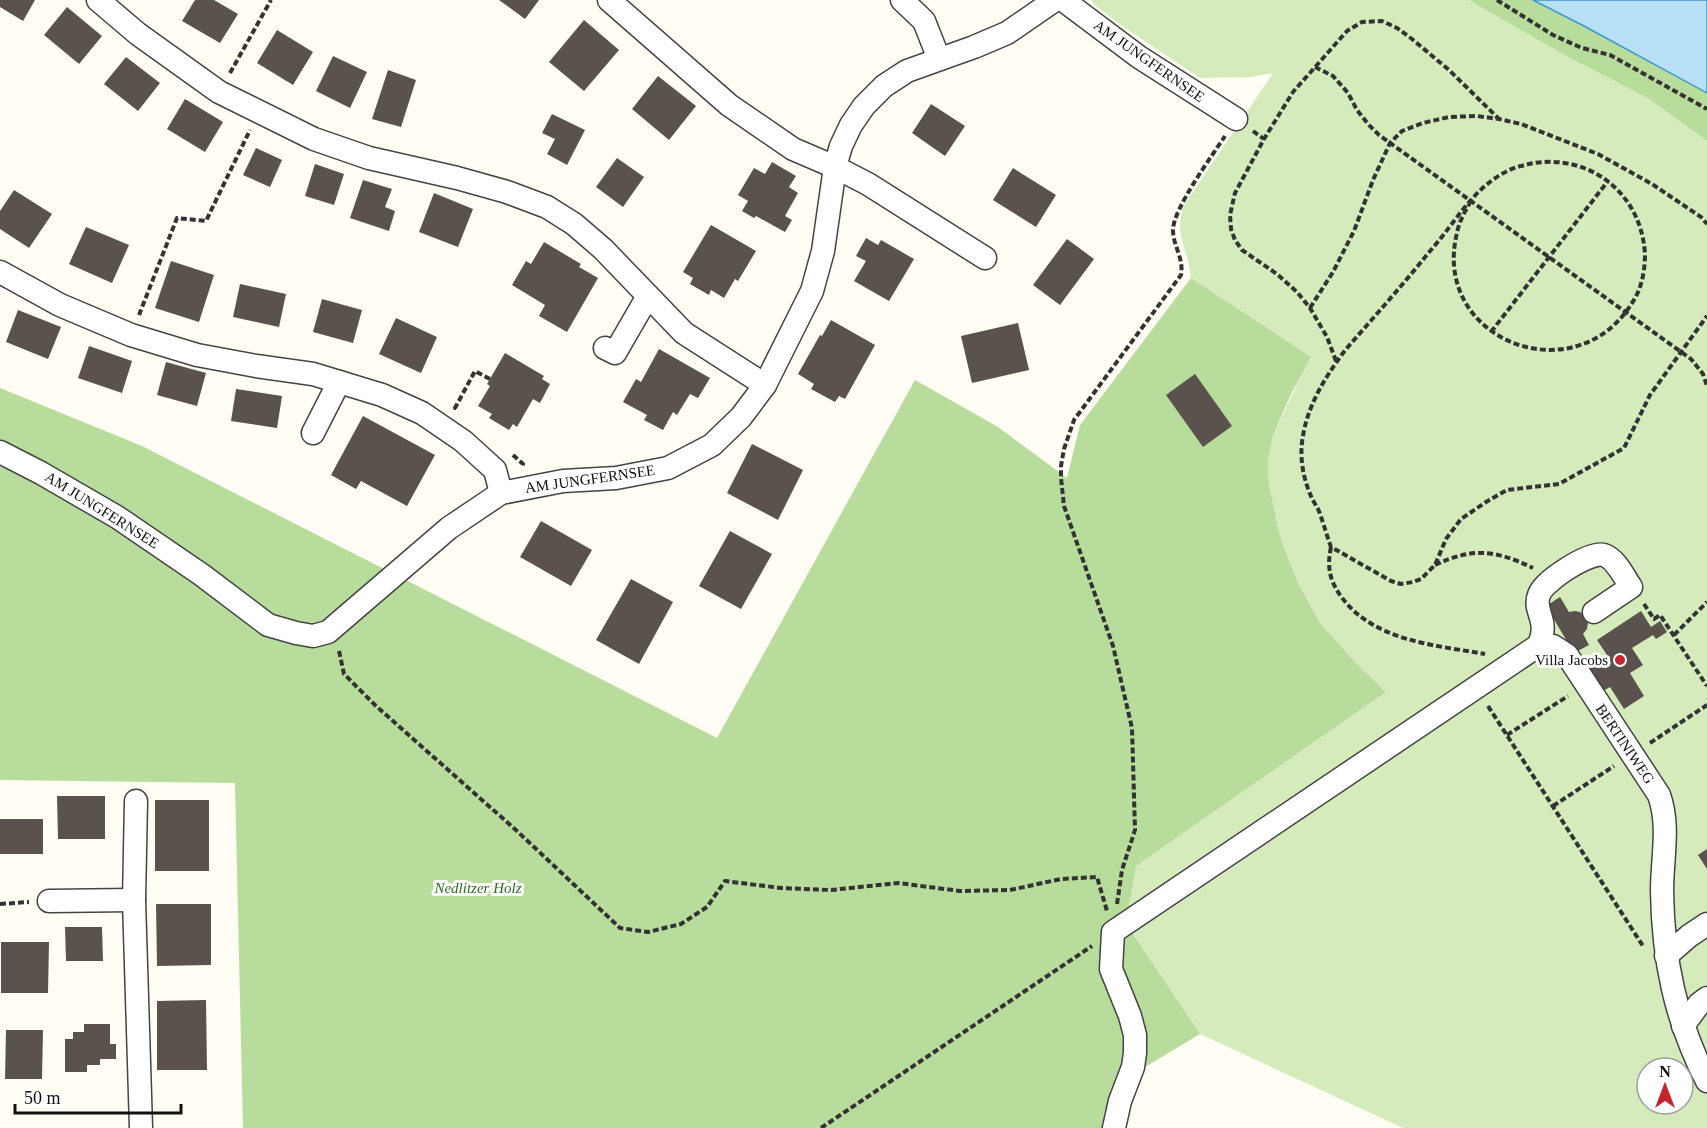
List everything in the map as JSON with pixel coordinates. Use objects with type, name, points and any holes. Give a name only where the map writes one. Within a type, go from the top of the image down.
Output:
[{"type":"street","points":[[98,0],[138,34],[219,92],[314,139],[369,158],[507,192],[547,207],[574,224],[603,249],[684,333],[765,385]]},
{"type":"street","points":[[609,0],[729,105],[793,149],[868,184],[985,258]]},
{"type":"street","points":[[902,0],[924,21],[939,59]]},
{"type":"street","name":"AM JUNGFERNSEE","points":[[0,452],[117,517],[202,575],[268,625],[313,636],[328,632],[449,528],[512,491],[562,481],[616,478],[668,468],[712,445],[741,417],[765,385],[812,291],[823,251],[835,167],[851,125],[864,106],[884,86],[908,71],[1007,33],[1055,0]]},
{"type":"street","name":"AM JUNGFERNSEE","points":[[1063,0],[1139,57],[1236,119]]},
{"type":"street","points":[[0,272],[60,305],[131,335],[197,355],[313,374],[382,395],[422,413],[455,435],[495,470],[512,491]]},
{"type":"street","points":[[605,348],[615,353],[648,296]]},
{"type":"street","points":[[313,433],[339,382]]},
{"type":"street","points":[[1114,1128],[1120,1101],[1133,1067],[1135,1035],[1111,969],[1113,932],[1539,645],[1543,635],[1537,605],[1539,592],[1547,583],[1584,559],[1602,554],[1610,558],[1631,587],[1594,612]]},
{"type":"street","name":"BERTINIWEG","points":[[1539,645],[1553,646],[1567,655],[1659,795],[1665,825],[1662,876],[1663,915],[1657,954],[1673,992],[1683,1026],[1707,1081]]},
{"type":"street","points":[[136,801],[134,900],[141,1128]]},
{"type":"street","points":[[49,901],[134,900]]},
{"type":"street","points":[[1657,954],[1707,924]]},
{"type":"street","points":[[1683,1026],[1699,1004],[1707,998]]},
{"type":"path","points":[[219,92],[271,0]]},
{"type":"path","points":[[1497,0],[1554,35],[1582,48],[1610,55],[1707,109]]},
{"type":"path","points":[[1336,362],[1327,338],[1310,308],[1297,292],[1277,274],[1242,249],[1231,229],[1230,215],[1235,193],[1293,92],[1347,31],[1362,22],[1383,21],[1412,39],[1449,70],[1499,119]]},
{"type":"path","points":[[1315,67],[1333,76],[1348,93],[1368,124],[1390,143],[1691,359],[1704,374],[1707,386]]},
{"type":"path","points":[[131,335],[177,218],[206,221],[259,113]]},
{"type":"path","points":[[1310,308],[1333,272],[1354,231],[1372,180],[1390,143],[1402,131],[1449,117],[1477,116],[1521,124],[1598,154],[1652,184],[1701,217],[1707,224]]},
{"type":"path","points":[[821,1128],[1113,932],[1122,870],[1135,830],[1132,728],[1113,646],[1064,506],[1061,478],[1064,449],[1074,420],[1179,281],[1183,268],[1174,239],[1175,216],[1236,119]]},
{"type":"path","points":[[1471,201],[1457,233],[1454,251],[1455,270],[1459,288],[1467,305],[1491,332],[1514,345],[1538,351],[1564,350],[1588,343],[1610,330],[1626,313],[1636,296],[1645,261],[1640,225],[1622,194],[1608,181],[1574,164],[1556,161],[1518,166],[1500,174],[1471,201],[1336,362],[1305,423],[1301,449],[1305,479],[1319,510],[1330,547],[1328,561],[1331,578],[1346,603],[1372,625],[1390,633],[1419,642],[1519,660]]},
{"type":"path","points":[[1491,332],[1608,181]]},
{"type":"path","points":[[1435,565],[1446,539],[1461,519],[1486,502],[1506,490],[1559,484],[1624,448],[1650,396],[1707,316]]},
{"type":"path","points":[[462,413],[455,408],[475,371],[490,379]]},
{"type":"path","points":[[507,451],[523,464],[512,491]]},
{"type":"path","points":[[1330,547],[1391,581],[1401,584],[1421,579],[1435,565],[1469,552],[1491,553],[1514,559],[1542,573],[1547,583]]},
{"type":"path","points":[[1631,587],[1654,619],[1660,615],[1707,686]]},
{"type":"path","points":[[1674,635],[1707,602]]},
{"type":"path","points":[[334,626],[344,675],[517,831],[620,928],[648,932],[681,924],[707,907],[725,881],[781,888],[831,890],[898,883],[960,891],[1010,890],[1061,879],[1097,877],[1113,932]]},
{"type":"path","points":[[1506,735],[1586,684]]},
{"type":"path","points":[[1476,688],[1657,954]]},
{"type":"path","points":[[0,904],[49,901]]},
{"type":"green space","points":[[1091,0],[1469,0],[1646,97],[1707,141],[1707,1128],[1403,1128],[1200,1034],[1126,922],[1136,866],[1386,692],[1320,623],[1298,583],[1282,543],[1277,523],[1268,479],[1268,459],[1273,435],[1310,357],[1191,278],[1181,235],[1183,207],[1273,73],[1250,77],[1200,78],[1122,26]]},
{"type":"green space","points":[[1469,0],[1533,0],[1707,93],[1707,141],[1646,97],[1563,54]]},
{"type":"green space","name":"Nedlitzer Holz","points":[[1191,278],[1311,357],[1273,435],[1268,459],[1268,479],[1277,523],[1282,543],[1298,583],[1320,623],[1386,692],[1136,866],[1126,923],[1200,1034],[1117,1084],[1105,1112],[1103,1128],[243,1128],[235,783],[0,780],[0,388],[142,446],[717,738],[915,380],[998,427],[1067,478],[1080,425]]},
{"type":"water","points":[[1533,0],[1707,0],[1707,93],[1584,26]]},
{"type":"building","points":[[0,0],[35,0],[23,21],[0,7]]},
{"type":"building","points":[[195,0],[214,0],[238,14],[220,43],[182,21]]},
{"type":"building","points":[[499,0],[539,0],[525,19]]},
{"type":"building","points":[[67,7],[102,36],[79,64],[44,35]]},
{"type":"building","points":[[584,20],[619,50],[584,91],[549,62]]},
{"type":"building","points":[[277,30],[313,52],[293,85],[257,63]]},
{"type":"building","points":[[333,56],[367,72],[350,108],[316,91]]},
{"type":"building","points":[[126,57],[160,83],[138,111],[104,84]]},
{"type":"building","points":[[388,70],[416,80],[401,127],[372,119]]},
{"type":"building","points":[[658,76],[696,106],[669,140],[632,109]]},
{"type":"building","points":[[185,99],[223,122],[205,152],[167,129]]},
{"type":"building","points":[[931,104],[965,126],[945,156],[912,133]]},
{"type":"building","points":[[552,114],[585,130],[567,165],[547,154],[555,139],[542,133]]},
{"type":"building","points":[[256,148],[282,160],[270,187],[243,175]]},
{"type":"building","points":[[617,158],[644,177],[623,207],[596,187]]},
{"type":"building","points":[[772,162],[796,176],[789,187],[798,193],[785,216],[792,220],[785,232],[742,211],[748,201],[738,195],[754,168],[765,174]]},
{"type":"building","points":[[315,164],[344,174],[334,205],[305,196]]},
{"type":"building","points":[[1013,168],[1056,195],[1036,227],[993,200]]},
{"type":"building","points":[[363,180],[392,189],[385,207],[395,211],[389,231],[350,218]]},
{"type":"building","points":[[14,190],[52,214],[29,248],[0,229],[0,211]]},
{"type":"building","points":[[434,193],[473,209],[458,247],[419,232]]},
{"type":"building","points":[[711,225],[756,251],[738,281],[735,279],[724,298],[711,290],[709,295],[690,284],[693,278],[683,272]]},
{"type":"building","points":[[86,227],[129,245],[112,283],[69,264]]},
{"type":"building","points":[[866,238],[878,245],[881,240],[914,259],[889,301],[854,281],[866,261],[856,256]]},
{"type":"building","points":[[1067,239],[1094,259],[1060,305],[1033,285]]},
{"type":"building","points":[[544,242],[581,264],[579,267],[598,278],[567,332],[539,316],[545,305],[512,285],[526,261],[531,264]]},
{"type":"building","points":[[171,261],[214,275],[199,322],[155,308]]},
{"type":"building","points":[[240,284],[286,294],[279,327],[233,317]]},
{"type":"building","points":[[322,299],[362,310],[353,343],[313,332]]},
{"type":"building","points":[[18,310],[61,327],[48,359],[6,342]]},
{"type":"building","points":[[396,318],[437,337],[421,373],[379,354]]},
{"type":"building","points":[[831,320],[875,345],[845,399],[839,396],[835,402],[811,389],[814,384],[798,374]]},
{"type":"building","points":[[1018,323],[1029,370],[972,383],[961,336]]},
{"type":"building","points":[[89,346],[132,361],[122,393],[78,378]]},
{"type":"building","points":[[659,349],[710,378],[698,398],[690,394],[677,415],[673,412],[663,430],[644,420],[647,415],[623,402],[636,379],[641,382]]},
{"type":"building","points":[[505,353],[544,376],[542,379],[550,384],[540,403],[533,399],[517,427],[513,424],[509,430],[489,418],[492,414],[478,406],[490,386],[487,384]]},
{"type":"building","points":[[166,362],[206,373],[197,406],[157,395]]},
{"type":"building","points":[[1195,374],[1232,426],[1203,447],[1166,395]]},
{"type":"building","points":[[236,389],[282,396],[277,428],[231,421]]},
{"type":"building","points":[[363,416],[435,455],[407,506],[361,481],[356,489],[331,475]]},
{"type":"building","points":[[752,444],[803,470],[778,520],[727,493]]},
{"type":"building","points":[[541,521],[592,550],[571,586],[520,557]]},
{"type":"building","points":[[730,531],[772,554],[741,609],[699,586]]},
{"type":"building","points":[[631,579],[673,602],[639,664],[596,640]]},
{"type":"building","points":[[1560,597],[1569,612],[1580,612],[1588,623],[1583,634],[1589,645],[1574,653],[1546,606]]},
{"type":"building","name":"Villa Jacobs","points":[[1641,611],[1651,627],[1660,621],[1667,632],[1656,639],[1653,635],[1632,648],[1643,665],[1630,673],[1644,696],[1624,709],[1610,687],[1603,691],[1588,668],[1607,655],[1597,640]]},
{"type":"building","points":[[57,796],[105,796],[105,839],[58,839]]},
{"type":"building","points":[[155,800],[209,800],[209,871],[155,871]]},
{"type":"building","points":[[0,819],[43,819],[43,854],[0,854]]},
{"type":"building","points":[[1707,849],[1707,869],[1698,855]]},
{"type":"building","points":[[156,904],[211,904],[211,965],[157,966]]},
{"type":"building","points":[[65,927],[102,927],[103,961],[66,961]]},
{"type":"building","points":[[1,942],[49,942],[48,993],[1,993]]},
{"type":"building","points":[[206,1000],[207,1070],[157,1070],[157,1001]]},
{"type":"building","points":[[84,1024],[110,1024],[110,1044],[116,1044],[116,1059],[100,1059],[100,1065],[87,1065],[87,1072],[65,1072],[65,1039],[73,1039],[73,1032],[84,1032]]},
{"type":"building","points":[[6,1030],[43,1030],[42,1079],[5,1079]]},
{"type":"place","name":"Villa Jacobs","points":[[1620,660]]}]
